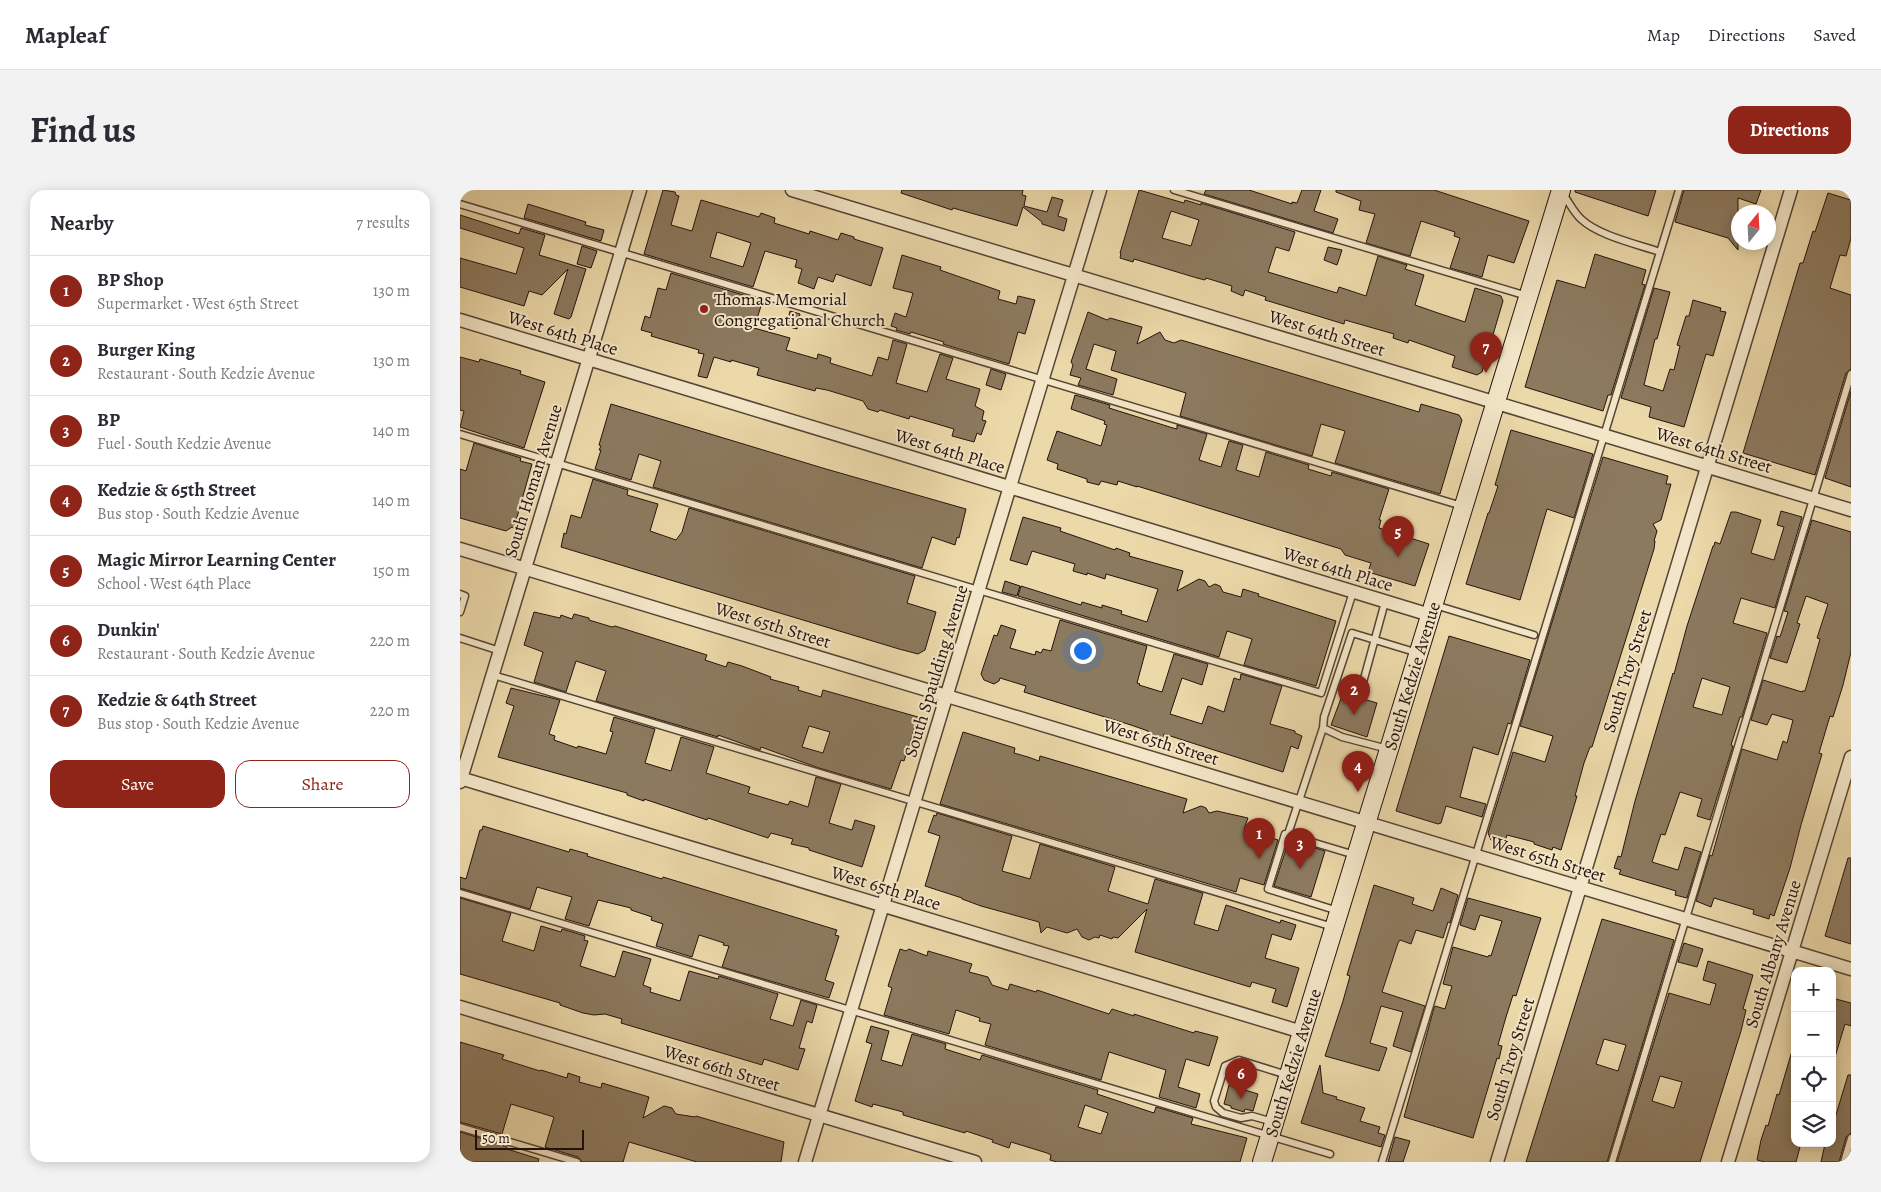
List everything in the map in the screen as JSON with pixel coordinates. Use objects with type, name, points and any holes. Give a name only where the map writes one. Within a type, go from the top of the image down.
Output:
[{"type":"main road","name":"South Kedzie Avenue","points":[[1262,1162],[1559,191]]},
{"type":"street","name":"South Homan Avenue","points":[[460,779],[640,190]]},
{"type":"street","name":"West 64th Street","points":[[792,190],[1851,510]]},
{"type":"street","name":"South Spaulding Avenue","points":[[805,1162],[1100,190]]},
{"type":"street","name":"South Troy Street","points":[[1497,1162],[1791,190]]},
{"type":"street","name":"West 64th Place","points":[[460,320],[1385,602],[1432,610]]},
{"type":"street","name":"West 65th Street","points":[[460,549],[1851,969]]},
{"type":"street","name":"South Albany Avenue","points":[[1728,1162],[1851,757]]},
{"type":"street","name":"West 65th Place","points":[[460,779],[1302,1032]]},
{"type":"street","name":"West 66th Street","points":[[460,1008],[975,1162]]},
{"type":"lane","points":[[1174,190],[1528,297]]},
{"type":"lane","points":[[1382,1162],[1679,190]]},
{"type":"lane","points":[[1559,191],[1580,218],[1588,225],[1660,252]]},
{"type":"lane","points":[[460,204],[1464,506]]},
{"type":"lane","points":[[1612,1162],[1851,374]]},
{"type":"lane","points":[[460,434],[1321,693],[1353,592]]},
{"type":"lane","points":[[460,594],[465,596],[460,612]]},
{"type":"lane","points":[[1362,686],[1385,602]]},
{"type":"lane","points":[[1432,610],[1534,635]]},
{"type":"lane","points":[[1337,919],[1268,889],[1285,834],[1288,834],[1299,802],[1323,728],[1324,717],[1352,633],[1419,653]]},
{"type":"lane","points":[[460,638],[500,651]]},
{"type":"lane","points":[[493,675],[915,801],[1337,919]]},
{"type":"lane","points":[[1323,728],[1342,737],[1389,749]]},
{"type":"lane","points":[[1288,834],[1357,855]]},
{"type":"lane","points":[[460,893],[851,1011],[1272,1130],[1330,1154]]},
{"type":"lane","points":[[1272,1130],[1252,1116],[1241,1118],[1223,1113],[1216,1107],[1214,1101],[1225,1066],[1239,1060],[1289,1076]]},
{"type":"lane","points":[[460,1126],[577,1162]]},
{"type":"lane","points":[[1844,1162],[1851,1138]]},
{"type":"building","points":[[663,190],[675,192],[679,196],[671,225],[692,231],[701,200],[759,217],[761,213],[775,218],[774,223],[809,234],[810,231],[838,240],[841,233],[883,248],[871,286],[836,274],[833,282],[818,277],[814,289],[798,283],[802,269],[795,267],[797,260],[765,251],[753,287],[644,254]],"holes":[[[717,232],[751,243],[743,267],[710,257]]]},
{"type":"building","points":[[902,190],[1023,190],[1022,195],[1026,196],[1024,206],[1047,212],[1052,197],[1063,200],[1058,216],[1067,219],[1064,231],[1042,224],[1023,207],[1017,226],[953,208],[952,210],[901,193]]},
{"type":"building","points":[[1139,190],[1184,203],[1185,200],[1201,205],[1201,203],[1295,232],[1289,251],[1276,247],[1268,272],[1337,293],[1339,287],[1366,296],[1378,256],[1407,265],[1405,269],[1424,275],[1415,305],[1465,322],[1475,288],[1501,296],[1503,301],[1482,372],[1477,375],[1452,367],[1455,356],[1409,340],[1408,343],[1393,338],[1394,334],[1345,320],[1344,324],[1265,300],[1266,297],[1245,290],[1243,296],[1231,291],[1232,286],[1206,278],[1205,280],[1197,278],[1134,259],[1133,262],[1120,258]],"holes":[[[1171,211],[1199,220],[1191,246],[1162,238]]]},
{"type":"building","points":[[1206,190],[1249,190],[1292,204],[1292,202],[1297,203],[1302,190],[1321,190],[1314,211],[1338,219],[1333,233],[1204,194]]},
{"type":"building","points":[[1336,190],[1434,190],[1529,221],[1514,263],[1488,255],[1482,277],[1450,268],[1460,238],[1454,236],[1455,232],[1421,221],[1410,256],[1366,243],[1375,214],[1359,210],[1361,201],[1336,192]]},
{"type":"building","points":[[1575,190],[1656,190],[1648,216],[1575,192]]},
{"type":"building","points":[[1684,190],[1761,190],[1756,204],[1738,198],[1738,205],[1731,205],[1731,242],[1728,238],[1675,222]]},
{"type":"building","points":[[1828,193],[1851,200],[1851,238],[1846,256],[1840,255],[1830,288],[1851,295],[1851,369],[1846,373],[1815,475],[1743,453],[1800,263],[1803,263]]},
{"type":"building","points":[[528,204],[586,222],[585,225],[604,230],[601,241],[524,218]]},
{"type":"building","points":[[460,215],[519,234],[521,228],[545,235],[539,255],[586,269],[571,317],[569,319],[554,314],[568,269],[542,295],[529,291],[524,306],[460,287],[460,258],[516,274],[524,248],[460,228]]},
{"type":"building","points":[[582,246],[597,251],[591,268],[577,264]]},
{"type":"building","points":[[1328,247],[1342,250],[1337,265],[1324,260]]},
{"type":"building","points":[[1595,254],[1646,270],[1642,284],[1645,285],[1611,395],[1608,395],[1603,411],[1525,387],[1557,280],[1585,288]]},
{"type":"building","points":[[902,255],[941,267],[940,270],[1000,291],[998,299],[1016,304],[1018,296],[1035,300],[1025,334],[1018,332],[1009,364],[911,332],[910,334],[896,330],[897,328],[891,326],[895,313],[906,317],[913,293],[893,288]]},
{"type":"building","points":[[671,273],[750,297],[750,303],[761,306],[754,328],[790,338],[786,350],[817,359],[818,354],[831,358],[830,363],[872,376],[878,357],[888,360],[893,340],[907,344],[896,383],[927,392],[940,354],[953,358],[946,379],[980,389],[975,406],[984,411],[982,420],[986,421],[981,435],[977,433],[974,442],[952,436],[954,429],[910,416],[909,419],[880,410],[878,412],[868,409],[863,401],[827,390],[816,388],[815,391],[757,375],[759,368],[731,360],[731,362],[714,357],[707,378],[698,376],[704,354],[698,353],[699,350],[651,336],[652,333],[641,330],[645,316],[650,318],[658,288],[666,290]]},
{"type":"building","points":[[1654,288],[1670,292],[1657,339],[1655,339],[1644,385],[1663,391],[1670,369],[1674,370],[1680,346],[1677,345],[1686,316],[1689,316],[1693,300],[1721,308],[1720,311],[1726,312],[1713,356],[1706,354],[1684,427],[1649,417],[1651,407],[1621,398]]},
{"type":"building","points":[[790,311],[800,314],[797,329],[786,326]]},
{"type":"building","points":[[1088,312],[1107,320],[1110,318],[1142,327],[1137,344],[1160,332],[1165,340],[1174,343],[1181,340],[1419,412],[1421,404],[1459,415],[1462,420],[1440,494],[1335,463],[1345,431],[1321,424],[1312,456],[1180,416],[1186,393],[1111,370],[1116,351],[1094,344],[1086,369],[1117,379],[1113,395],[1078,385],[1081,378],[1070,375],[1073,365],[1071,362]]},
{"type":"building","points":[[460,357],[479,362],[480,359],[521,371],[520,374],[545,382],[524,448],[460,427],[464,411],[460,410]]},
{"type":"building","points":[[991,369],[1006,374],[1001,390],[986,385]]},
{"type":"building","points":[[1851,391],[1851,487],[1825,478]]},
{"type":"building","points":[[1075,395],[1110,405],[1109,408],[1173,428],[1177,429],[1177,425],[1207,434],[1199,460],[1221,467],[1229,441],[1243,445],[1236,470],[1259,477],[1266,452],[1309,465],[1308,469],[1331,476],[1332,472],[1389,489],[1379,520],[1381,520],[1379,528],[1429,544],[1415,586],[1368,572],[1371,563],[1345,555],[1341,549],[1137,486],[1118,481],[1117,485],[1101,481],[1099,485],[1057,469],[1058,464],[1047,460],[1057,431],[1101,446],[1107,425],[1104,424],[1105,421],[1071,409]]},
{"type":"building","points":[[611,404],[966,509],[959,538],[957,537],[955,545],[932,537],[922,568],[653,487],[661,461],[639,454],[631,480],[595,469],[601,450],[599,450],[601,446],[599,445]]},
{"type":"building","points":[[1511,430],[1593,454],[1574,518],[1547,509],[1520,600],[1466,584],[1498,486],[1495,485]]},
{"type":"building","points":[[474,443],[521,458],[520,461],[532,464],[514,528],[512,527],[506,531],[460,518],[460,469],[466,471]]},
{"type":"building","points":[[1603,457],[1668,476],[1666,484],[1671,484],[1661,520],[1653,524],[1657,531],[1654,549],[1592,747],[1590,747],[1584,763],[1575,796],[1577,796],[1561,850],[1553,847],[1552,850],[1534,844],[1534,842],[1507,835],[1504,844],[1491,840],[1488,833],[1513,752],[1545,762],[1553,736],[1520,726]]},
{"type":"building","points":[[593,479],[628,490],[627,495],[658,504],[650,531],[676,540],[682,532],[689,508],[915,576],[907,603],[936,612],[925,650],[918,654],[899,649],[561,547],[571,515],[581,518]]},
{"type":"building","points":[[1781,511],[1802,517],[1775,608],[1741,598],[1733,623],[1767,633],[1742,717],[1740,717],[1731,745],[1733,746],[1710,820],[1697,816],[1702,799],[1680,792],[1665,835],[1661,834],[1652,862],[1678,870],[1685,847],[1701,852],[1687,898],[1675,895],[1676,891],[1619,874],[1621,870],[1614,868],[1618,856],[1621,857],[1635,801],[1713,546],[1715,542],[1720,544],[1731,512],[1736,512],[1761,520],[1751,553],[1774,560],[1784,527],[1777,525]],"holes":[[[1702,678],[1730,687],[1722,715],[1693,707]]]},
{"type":"building","points":[[1023,517],[1061,528],[1060,531],[1115,550],[1116,548],[1130,553],[1129,556],[1183,571],[1177,591],[1199,579],[1205,581],[1209,587],[1215,584],[1220,586],[1223,592],[1241,597],[1243,589],[1259,594],[1258,596],[1336,621],[1316,686],[1244,665],[1252,639],[1227,631],[1219,657],[1018,596],[1021,586],[1081,605],[1082,602],[1102,608],[1102,605],[1122,611],[1121,614],[1147,622],[1158,589],[1106,574],[1105,579],[1073,571],[1075,564],[1032,551],[1027,565],[1010,560]]},
{"type":"building","points":[[1812,520],[1851,532],[1851,652],[1833,717],[1830,716],[1819,753],[1822,754],[1790,868],[1774,916],[1770,914],[1769,919],[1753,914],[1754,910],[1714,898],[1711,907],[1696,901],[1710,855],[1712,856],[1742,749],[1777,760],[1783,741],[1787,743],[1793,720],[1772,714],[1767,725],[1751,720],[1763,680],[1802,692],[1805,691],[1820,639],[1817,638],[1828,604],[1806,596],[1797,623],[1800,624],[1787,663],[1770,658],[1777,636],[1780,637],[1788,612],[1784,611]]},
{"type":"building","points":[[1005,581],[1020,586],[1017,596],[1002,592]]},
{"type":"building","points":[[534,612],[560,618],[561,615],[572,619],[574,614],[707,655],[705,660],[726,667],[728,662],[742,666],[771,677],[770,679],[799,687],[798,690],[821,697],[823,690],[918,717],[904,761],[901,760],[891,789],[819,768],[761,747],[760,750],[718,735],[718,737],[596,701],[606,671],[576,661],[566,692],[534,682],[543,652],[524,645]],"holes":[[[809,726],[830,732],[823,753],[802,747]]]},
{"type":"building","points":[[1060,620],[1147,646],[1137,683],[1162,692],[1174,654],[1208,664],[1202,685],[1182,678],[1170,714],[1202,724],[1208,706],[1224,712],[1234,678],[1240,680],[1241,674],[1282,686],[1270,724],[1295,731],[1295,733],[1302,736],[1298,749],[1291,746],[1283,772],[1164,734],[1163,738],[1148,734],[1148,731],[1131,725],[1024,692],[1026,686],[1000,678],[994,684],[984,680],[981,674],[994,635],[997,636],[1001,625],[1016,630],[1010,648],[1035,655],[1036,651],[1041,653],[1043,649],[1051,651]]},
{"type":"building","points":[[1449,636],[1530,660],[1511,724],[1508,723],[1498,755],[1473,747],[1460,797],[1486,804],[1482,817],[1446,806],[1441,823],[1438,824],[1396,811]]},
{"type":"building","points":[[511,688],[560,700],[549,734],[555,736],[554,740],[577,748],[578,746],[606,754],[613,732],[610,731],[614,717],[655,729],[645,763],[671,771],[681,737],[714,747],[706,773],[750,787],[748,793],[788,805],[790,801],[808,807],[816,777],[841,784],[829,823],[852,830],[855,820],[875,826],[862,867],[809,850],[809,848],[791,844],[793,839],[771,833],[768,838],[708,818],[707,820],[644,799],[644,801],[627,795],[627,793],[498,757],[514,706],[506,703]]},
{"type":"building","points":[[1343,693],[1377,703],[1367,737],[1331,725]]},
{"type":"building","points":[[963,732],[1015,748],[1014,753],[1039,761],[1040,756],[1187,799],[1183,813],[1201,806],[1206,808],[1209,813],[1217,811],[1248,818],[1244,829],[1278,840],[1264,885],[1240,878],[1236,892],[940,804]]},
{"type":"building","points":[[937,813],[1012,836],[1002,871],[1030,879],[1040,844],[1115,867],[1108,891],[1148,904],[1155,879],[1203,893],[1194,924],[1218,931],[1226,905],[1280,923],[1281,920],[1296,925],[1291,940],[1272,934],[1265,958],[1299,968],[1287,1007],[1272,1002],[1276,989],[1252,982],[1250,987],[1135,952],[1147,909],[1118,938],[1113,937],[1112,939],[1100,935],[1099,938],[1095,937],[1089,940],[1082,937],[1077,929],[1067,933],[1047,927],[1041,933],[1039,922],[981,906],[925,886],[940,836],[928,832],[934,815],[936,816]]},
{"type":"building","points":[[483,826],[569,852],[570,849],[588,854],[587,856],[662,879],[663,877],[837,930],[835,935],[839,936],[825,980],[834,983],[829,998],[722,967],[729,946],[699,935],[692,957],[656,946],[663,924],[651,920],[652,917],[631,910],[631,908],[598,900],[589,926],[565,919],[572,897],[537,887],[530,909],[460,888],[460,877],[466,879],[480,830],[482,830]]},
{"type":"building","points":[[1289,840],[1325,851],[1311,897],[1274,886]]},
{"type":"building","points":[[1848,858],[1851,858],[1851,944],[1825,936]]},
{"type":"building","points":[[1374,885],[1414,898],[1412,904],[1433,911],[1441,888],[1458,895],[1450,923],[1448,922],[1443,938],[1416,930],[1411,944],[1400,940],[1398,943],[1382,992],[1425,1006],[1411,1052],[1393,1046],[1403,1012],[1381,1006],[1370,1043],[1387,1048],[1379,1071],[1325,1056],[1343,1001],[1350,976],[1347,975]]},
{"type":"building","points":[[460,898],[511,913],[502,941],[534,951],[541,926],[561,932],[562,929],[585,936],[584,940],[588,941],[580,966],[615,977],[623,951],[651,959],[643,985],[651,988],[650,992],[680,1001],[689,971],[718,979],[719,976],[778,994],[770,1019],[793,1026],[801,1000],[817,1005],[812,1023],[807,1021],[799,1048],[805,1049],[798,1070],[764,1059],[762,1065],[621,1023],[622,1019],[605,1014],[583,1013],[560,1005],[560,1003],[460,974]]},
{"type":"building","points":[[1468,898],[1541,918],[1516,996],[1513,995],[1506,1017],[1498,1045],[1502,1046],[1499,1059],[1497,1058],[1473,1138],[1404,1117],[1434,1008],[1435,1006],[1445,1009],[1452,986],[1443,984],[1453,947],[1488,957],[1489,955],[1491,956],[1502,921],[1480,915],[1475,930],[1460,925]]},
{"type":"building","points":[[1602,919],[1674,940],[1607,1162],[1526,1162]],"holes":[[[1604,1039],[1626,1045],[1618,1071],[1596,1064]]]},
{"type":"building","points":[[1684,943],[1703,949],[1697,967],[1678,962]]},
{"type":"building","points":[[900,949],[906,951],[909,949],[927,956],[928,951],[972,964],[969,972],[988,977],[992,985],[1008,990],[1010,984],[1036,992],[1037,990],[1109,1014],[1112,1009],[1194,1033],[1195,1031],[1218,1037],[1209,1066],[1186,1059],[1178,1087],[1200,1094],[1196,1108],[1159,1097],[1166,1070],[1109,1052],[1101,1080],[985,1045],[991,1024],[979,1021],[980,1018],[956,1010],[949,1034],[884,1015],[892,988],[888,986]]},
{"type":"building","points":[[1708,961],[1753,975],[1743,1009],[1746,1010],[1741,1031],[1700,1162],[1617,1162],[1669,993],[1710,1005],[1716,984],[1703,980]],"holes":[[[1660,1076],[1682,1082],[1674,1108],[1652,1101]]]},
{"type":"building","points":[[1836,999],[1851,1003],[1851,1026],[1845,1024],[1836,1054]]},
{"type":"building","points":[[871,1026],[889,1031],[881,1060],[902,1066],[912,1034],[946,1044],[945,1049],[980,1060],[982,1055],[1098,1090],[1097,1094],[1154,1113],[1156,1107],[1193,1118],[1191,1124],[1247,1138],[1240,1162],[1057,1162],[1050,1160],[1051,1155],[1047,1153],[1011,1142],[1009,1148],[992,1142],[993,1140],[966,1131],[965,1133],[903,1115],[903,1112],[873,1104],[872,1107],[855,1101],[872,1044],[866,1042]],"holes":[[[1085,1105],[1108,1113],[1101,1134],[1078,1127]]]},
{"type":"building","points":[[460,1042],[504,1055],[502,1059],[540,1071],[567,1078],[568,1073],[580,1077],[579,1082],[601,1088],[602,1083],[649,1097],[643,1118],[664,1106],[672,1108],[676,1114],[696,1116],[784,1142],[781,1162],[697,1162],[629,1142],[623,1162],[582,1162],[578,1157],[545,1147],[554,1117],[511,1104],[502,1134],[460,1122]]},
{"type":"building","points":[[1791,1054],[1791,1147],[1800,1147],[1796,1162],[1765,1162],[1757,1160],[1766,1125],[1768,1126],[1777,1094],[1779,1095]]},
{"type":"building","points":[[1320,1065],[1323,1093],[1365,1108],[1360,1121],[1380,1127],[1378,1133],[1385,1135],[1381,1147],[1301,1123]]},
{"type":"building","points":[[1848,1075],[1851,1075],[1851,1133],[1846,1137],[1839,1162],[1821,1162],[1824,1147],[1836,1147],[1836,1115]]},
{"type":"building","points":[[1229,1085],[1258,1094],[1253,1111],[1245,1109],[1244,1112],[1224,1104]]},
{"type":"building","points":[[460,1132],[539,1159],[538,1162],[460,1162]]},
{"type":"building","points":[[1395,1137],[1410,1141],[1403,1162],[1388,1162]]},
{"type":"place","name":"Thomas Memorial Congregational Church","points":[[704,309]]},
{"type":"place","name":"Kedzie & 64th Street","points":[[1486,373]]},
{"type":"place","name":"Magic Mirror Learning Center","points":[[1398,557]]},
{"type":"place","name":"Burger King","points":[[1354,715]]},
{"type":"place","name":"Kedzie & 65th Street","points":[[1358,792]]},
{"type":"place","name":"BP Shop","points":[[1259,859]]},
{"type":"place","name":"BP","points":[[1300,869]]},
{"type":"place","name":"Dunkin'","points":[[1241,1099]]}]
